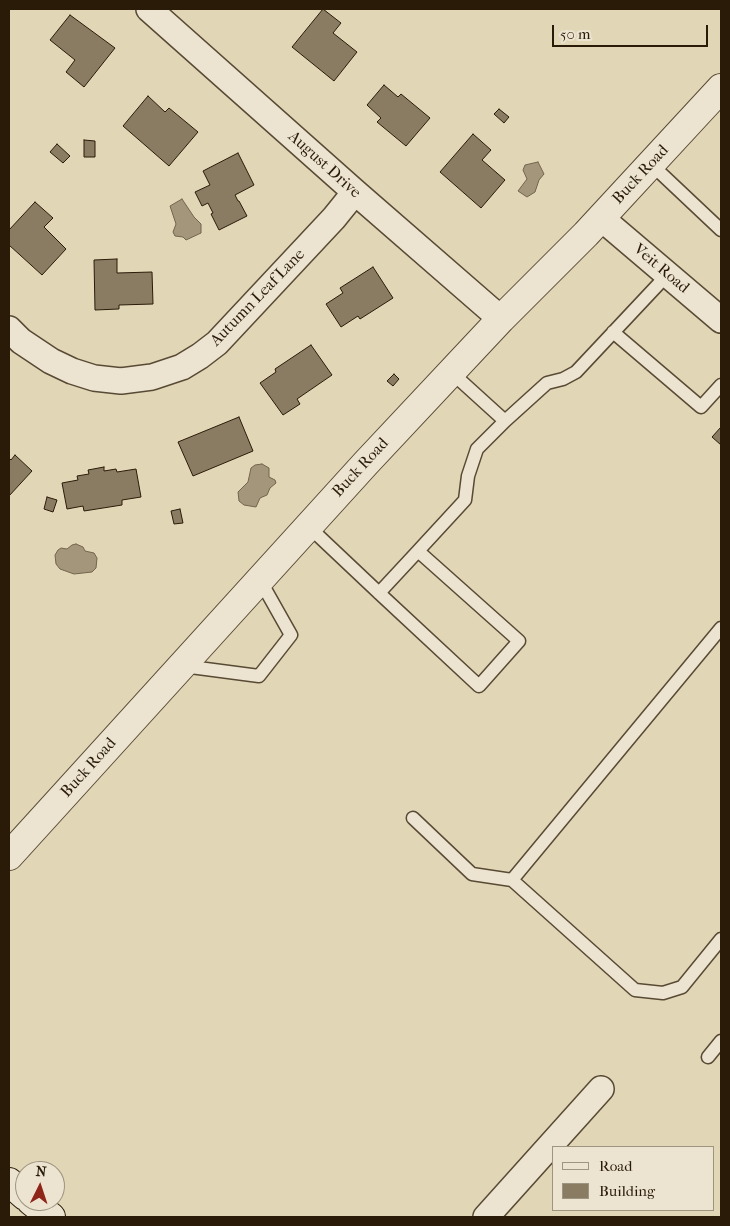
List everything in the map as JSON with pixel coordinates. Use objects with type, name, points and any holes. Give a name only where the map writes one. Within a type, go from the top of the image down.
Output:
[{"type":"street","name":"August Drive","points":[[149,9],[501,319]]},
{"type":"street","name":"Buck Road","points":[[9,856],[308,526],[501,319],[601,218],[721,88]]},
{"type":"street","name":"Autumn Leaf Lane","points":[[9,329],[22,341],[51,361],[72,371],[94,378],[121,381],[152,377],[182,367],[217,344],[334,218],[355,192]]},
{"type":"street","name":"Veit Road","points":[[601,218],[721,320]]},
{"type":"street","points":[[486,1217],[601,1089]]},
{"type":"lane","points":[[651,164],[721,230]]},
{"type":"lane","points":[[379,593],[465,500],[468,476],[477,449],[547,382],[563,379],[576,372],[668,274]]},
{"type":"lane","points":[[613,332],[701,407],[721,385]]},
{"type":"lane","points":[[451,372],[505,421]]},
{"type":"lane","points":[[308,526],[479,686],[519,640],[418,551]]},
{"type":"lane","points":[[182,666],[259,676],[291,635],[260,580]]},
{"type":"lane","points":[[512,880],[721,628]]},
{"type":"lane","points":[[413,818],[472,874],[512,880],[635,990],[663,993],[682,987],[721,939]]},
{"type":"lane","points":[[708,1057],[721,1041]]},
{"type":"shaded area","points":[[538,162],[544,174],[539,180],[535,192],[527,197],[518,191],[527,179],[523,170],[525,165]]},
{"type":"shaded area","points":[[182,199],[201,224],[201,233],[186,240],[183,237],[175,236],[173,232],[176,224],[170,206]]},
{"type":"shaded area","points":[[262,464],[269,468],[269,477],[275,480],[276,483],[270,488],[267,495],[260,498],[256,507],[244,505],[239,501],[238,492],[248,482],[251,468]]},
{"type":"shaded area","points":[[76,544],[83,547],[85,551],[94,553],[97,558],[96,568],[92,572],[74,574],[60,569],[56,564],[55,555],[58,550],[61,548],[67,549]]},
{"type":"building","points":[[323,9],[341,23],[333,33],[357,52],[334,81],[292,47]]},
{"type":"building","points":[[70,15],[115,48],[84,87],[66,72],[75,60],[50,40]]},
{"type":"building","points":[[384,85],[398,97],[401,94],[430,118],[406,146],[377,122],[381,118],[367,105]]},
{"type":"building","points":[[148,96],[165,112],[169,108],[198,132],[169,166],[123,126]]},
{"type":"building","points":[[499,109],[509,117],[504,123],[494,114]]},
{"type":"building","points":[[473,134],[491,150],[482,160],[505,180],[481,208],[440,172]]},
{"type":"building","points":[[84,140],[95,141],[95,157],[84,157]]},
{"type":"building","points":[[57,144],[70,156],[63,163],[50,152]]},
{"type":"building","points":[[238,153],[254,185],[235,195],[247,216],[219,230],[208,203],[202,206],[195,192],[210,185],[203,171]]},
{"type":"building","points":[[35,202],[53,218],[44,227],[66,249],[42,275],[9,245],[9,230]]},
{"type":"building","points":[[117,259],[117,273],[152,272],[153,304],[119,305],[119,309],[95,310],[94,260]]},
{"type":"building","points":[[373,267],[393,298],[360,319],[358,316],[341,327],[326,304],[343,293],[340,288]]},
{"type":"building","points":[[311,345],[332,375],[297,399],[300,404],[283,415],[260,383],[276,372],[275,369]]},
{"type":"building","points":[[394,374],[399,379],[393,386],[387,381]]},
{"type":"building","points":[[239,417],[253,451],[193,476],[178,442]]},
{"type":"building","points":[[721,427],[721,445],[712,437]]},
{"type":"building","points":[[15,455],[32,471],[9,496],[9,458],[11,460]]},
{"type":"building","points":[[104,467],[104,471],[116,469],[117,472],[136,469],[141,497],[122,500],[122,505],[84,511],[83,506],[67,509],[62,483],[78,480],[77,476],[89,474],[88,470]]},
{"type":"building","points":[[47,497],[57,500],[53,512],[44,509]]},
{"type":"building","points":[[180,509],[183,523],[174,524],[171,511]]}]
